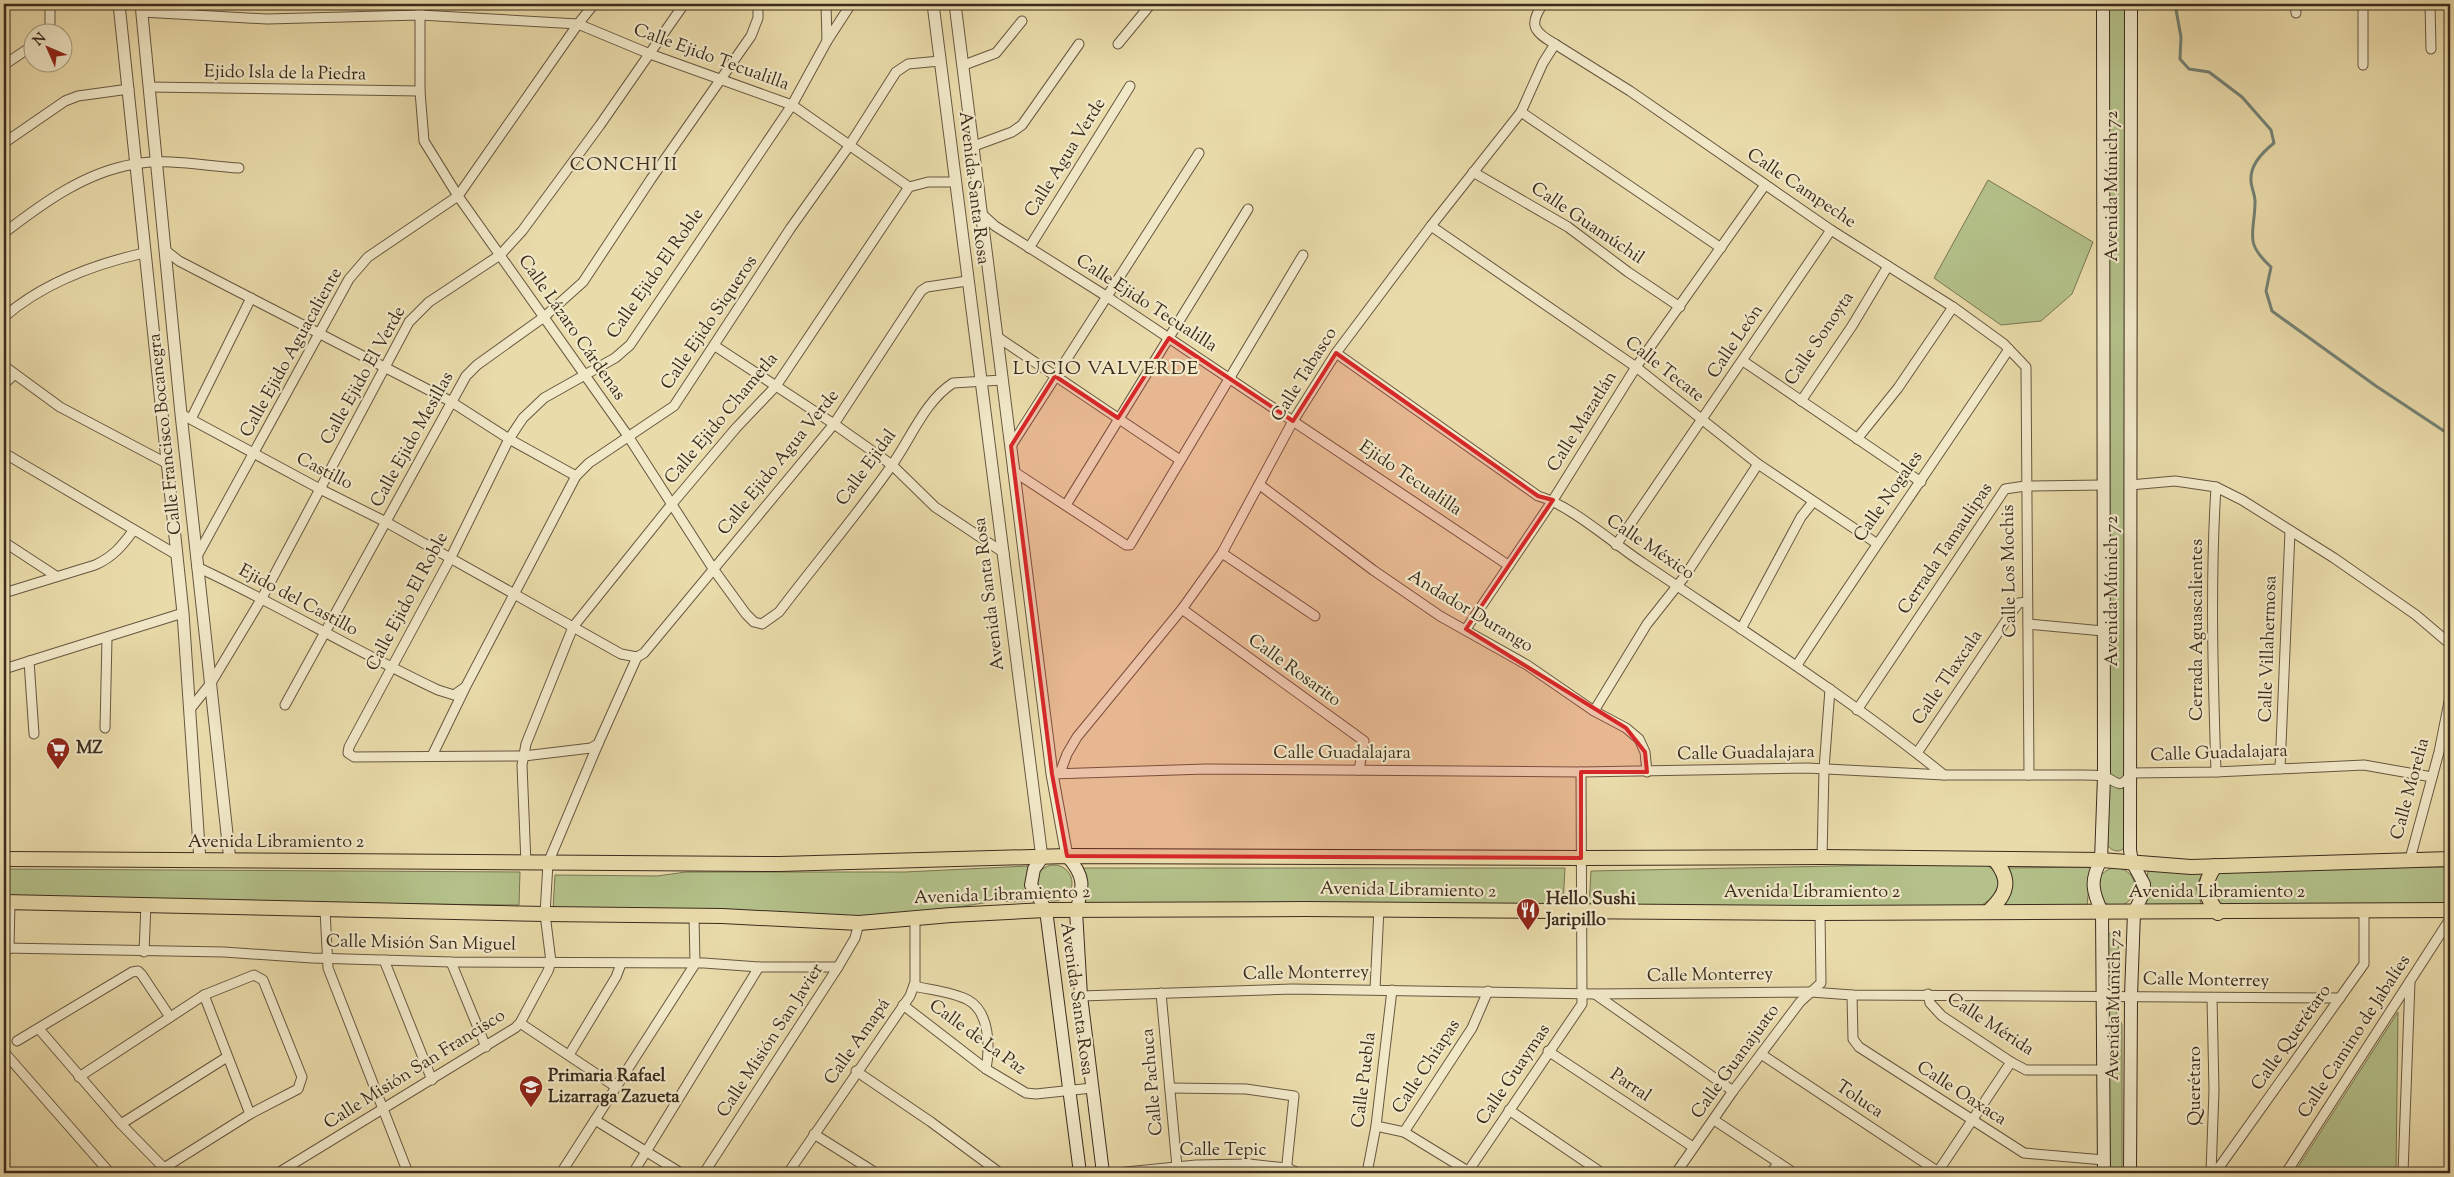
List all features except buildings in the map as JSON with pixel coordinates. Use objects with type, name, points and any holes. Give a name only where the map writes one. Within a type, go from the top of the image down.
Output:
[{"type":"main road","name":"Avenida Múnich 72","points":[[2104,4],[2104,486],[2102,631],[2104,776],[2101,860],[2095,871],[2092,887],[2102,912],[2104,1173]]},
{"type":"main road","name":"Avenida Múnich 72","points":[[2130,1173],[2131,996],[2134,912],[2144,892],[2144,884],[2132,862],[2130,850],[2131,4]]},
{"type":"main road","name":"Avenida Libramiento 2","points":[[4,859],[526,864],[780,864],[1067,856],[1822,857],[2101,860],[2215,866],[2410,859],[2450,860]]},
{"type":"main road","name":"Avenida Santa Rosa","points":[[1067,856],[1076,866],[1082,879],[1076,911],[1081,996],[1103,1173]]},
{"type":"main road","name":"Avenida Santa Rosa","points":[[1042,858],[1034,869],[1031,885],[1046,910],[1071,1089],[1077,1173]]},
{"type":"main road","points":[[1990,910],[1999,902],[2006,886],[2004,870],[1995,860]]},
{"type":"main road","points":[[2215,866],[2206,882],[2205,890],[2218,913]]},
{"type":"main road","name":"Avenida Libramiento 2","points":[[7,902],[325,910],[694,915],[859,923],[1046,910],[1379,909],[1820,913],[1990,910],[2218,913],[2450,910]]},
{"type":"street","points":[[50,4],[50,22]]},
{"type":"street","name":"Calle Francisco Bocanegra","points":[[119,4],[183,613],[200,861]]},
{"type":"street","name":"Calle Lázaro Cárdenas","points":[[420,4],[420,91],[424,141],[458,196],[628,436],[714,570],[746,614],[754,622],[762,624],[778,612]]},
{"type":"street","name":"Calle Ejido Aguacaliente","points":[[197,563],[349,279],[368,256],[458,196],[594,4]]},
{"type":"street","name":"Calle Ejido El Verde","points":[[191,708],[211,683],[262,598],[409,322],[418,312],[500,255],[522,231],[684,4]]},
{"type":"street","name":"Calle Ejido Mesillas","points":[[285,706],[450,401],[466,376],[476,365],[544,317],[583,282],[651,179],[751,36],[758,18],[758,4]]},
{"type":"street","points":[[826,4],[827,41]]},
{"type":"street","name":"Calle Ejido El Roble","points":[[432,756],[354,757],[348,753],[349,747],[450,559],[509,439],[523,418],[540,402],[615,358],[630,345],[792,105],[827,41],[851,4]]},
{"type":"street","name":"Avenida Santa Rosa","points":[[933,4],[967,281],[1004,553],[1008,604],[1042,858]]},
{"type":"street","name":"Avenida Santa Rosa","points":[[955,4],[998,338],[1013,471],[1067,856]]},
{"type":"street","points":[[1118,44],[1151,4]]},
{"type":"street","points":[[1543,4],[1534,24],[1538,34],[1555,44]]},
{"type":"street","points":[[2363,65],[2364,4]]},
{"type":"street","points":[[2430,4],[2431,49]]},
{"type":"street","points":[[142,8],[268,18],[420,14]]},
{"type":"street","name":"Calle Francisco Bocanegra","points":[[142,8],[165,250],[186,416],[197,563],[230,860]]},
{"type":"street","name":"Calle Ejido Tecualilla","points":[[420,14],[578,24],[650,54],[792,105],[909,187]]},
{"type":"street","points":[[964,65],[996,53],[1022,21]]},
{"type":"street","points":[[974,146],[1012,132],[1022,125],[1079,44]]},
{"type":"street","name":"Calle Tabasco","points":[[1056,774],[1077,737],[1182,609],[1222,552],[1293,422],[1336,353],[1431,226],[1521,112],[1543,63],[1555,44]]},
{"type":"street","name":"Calle Campeche","points":[[1555,44],[1630,91],[1831,230],[1953,307],[2009,349],[2026,367]]},
{"type":"street","points":[[4,65],[22,53]]},
{"type":"street","name":"Calle Ejido Siqueros","points":[[432,756],[464,688],[576,476],[588,464],[674,406],[790,230],[849,146],[896,72],[908,64],[940,61]]},
{"type":"street","name":"Calle Agua Verde","points":[[1029,248],[1130,86]]},
{"type":"street","name":"Ejido Isla de la Piedra","points":[[149,87],[420,91]]},
{"type":"street","points":[[4,143],[65,100],[78,96],[129,89]]},
{"type":"street","points":[[1521,112],[1721,248]]},
{"type":"street","points":[[1011,446],[1199,153]]},
{"type":"street","points":[[4,233],[86,178],[109,169],[156,162],[239,168]]},
{"type":"street","name":"Calle Guamúchil","points":[[1473,172],[1568,227],[1628,272],[1680,307]]},
{"type":"street","points":[[909,187],[928,182],[955,182]]},
{"type":"street","name":"Calle Mazatlán","points":[[1466,630],[1553,500],[1636,367],[1765,185]]},
{"type":"street","name":"Calle Ejido Chametla","points":[[526,864],[524,756],[526,744],[573,627],[671,505],[736,428],[776,386],[909,187]]},
{"type":"street","points":[[1066,505],[1248,209]]},
{"type":"street","name":"Calle Ejido Tecualilla","points":[[982,214],[995,226],[1106,296],[1293,422]]},
{"type":"street","name":"Calle Tecate","points":[[1431,226],[1636,367],[1758,464],[1876,543]]},
{"type":"street","name":"Calle León","points":[[1616,545],[1831,230]]},
{"type":"street","points":[[165,250],[179,260],[383,368],[450,401],[509,439],[576,476]]},
{"type":"street","points":[[4,317],[26,301],[87,269],[104,262],[144,253]]},
{"type":"street","points":[[1013,471],[1126,545],[1130,544],[1303,255]]},
{"type":"street","name":"Calle Sonoyta","points":[[1742,362],[1801,401],[1852,326],[1888,266]]},
{"type":"street","name":"Calle Ejido Agua Verde","points":[[637,657],[644,653],[834,424],[921,291],[927,286],[967,281]]},
{"type":"street","points":[[186,416],[251,298]]},
{"type":"street","points":[[1857,439],[1898,388],[1953,307]]},
{"type":"street","points":[[998,338],[1180,460]]},
{"type":"street","points":[[715,346],[834,424],[892,465],[936,507],[1004,553]]},
{"type":"street","name":"Calle Nogales","points":[[1797,665],[1876,543],[1921,482],[2009,349]]},
{"type":"street","name":"Calle México","points":[[1336,353],[1538,496],[1553,500],[1616,545],[1797,665],[1944,775]]},
{"type":"street","points":[[4,366],[60,407],[168,464]]},
{"type":"street","name":"Calle Los Mochis","points":[[2026,367],[2025,486],[2029,775]]},
{"type":"street","points":[[4,384],[14,375]]},
{"type":"street","name":"Calle Ejidal","points":[[778,612],[892,465],[934,399],[953,383],[1002,380]]},
{"type":"street","points":[[1801,401],[1921,482]]},
{"type":"street","name":"Castillo","points":[[186,416],[320,489],[386,522],[608,648],[626,657],[637,657]]},
{"type":"street","name":"Ejido Tecualilla","points":[[1293,422],[1342,452],[1508,565]]},
{"type":"street","points":[[4,453],[133,531],[176,554]]},
{"type":"street","points":[[1594,711],[1647,624],[1685,576],[1758,464]]},
{"type":"street","points":[[2130,485],[2175,481],[2216,487],[2290,531],[2396,601],[2440,633],[2450,644]]},
{"type":"street","name":"Andador Durango","points":[[1260,485],[1386,579],[1440,616],[1527,665],[1594,711],[1626,728],[1639,739],[1646,752],[1647,772]]},
{"type":"street","name":"Cerrada Tamaulipas","points":[[1857,710],[2005,489],[2025,486],[2104,486]]},
{"type":"street","name":"Cerrada Aguascalientes","points":[[2216,487],[2212,541],[2212,641],[2216,772]]},
{"type":"street","points":[[1741,629],[1801,516],[1813,502]]},
{"type":"street","points":[[4,593],[56,576],[96,566],[110,558],[120,549],[133,531]]},
{"type":"street","name":"Calle Villahermosa","points":[[2280,769],[2290,531]]},
{"type":"street","points":[[4,542],[56,576]]},
{"type":"street","points":[[1222,552],[1315,616]]},
{"type":"street","name":"Ejido del Castillo","points":[[197,563],[391,668],[450,695],[454,695],[464,688]]},
{"type":"street","name":"Calle Tlaxcala","points":[[1917,753],[2014,609],[2019,604],[2027,602]]},
{"type":"street","name":"Calle Rosarito","points":[[1182,609],[1364,740],[1359,770]]},
{"type":"street","points":[[4,669],[183,613]]},
{"type":"street","points":[[2028,624],[2102,631]]},
{"type":"street","points":[[105,728],[107,638]]},
{"type":"street","points":[[551,962],[546,914],[548,863],[637,657]]},
{"type":"street","points":[[29,661],[34,734]]},
{"type":"street","points":[[1822,857],[1824,770],[1830,690]]},
{"type":"street","name":"Calle Morelia","points":[[2410,859],[2432,777],[2450,697]]},
{"type":"street","points":[[432,756],[524,756],[591,748],[598,744]]},
{"type":"street","name":"Calle Guadalajara","points":[[1056,774],[1206,770],[1647,772],[1722,769],[1824,770],[1944,775],[2104,776],[2110,781],[2121,783],[2126,781],[2131,773],[2216,772],[2364,765],[2432,777]]},
{"type":"street","points":[[1581,772],[1581,912],[1584,994]]},
{"type":"street","points":[[6,948],[7,902]]},
{"type":"street","points":[[144,952],[146,904]]},
{"type":"street","points":[[1375,989],[1379,909]]},
{"type":"street","points":[[325,910],[326,958],[408,1173]]},
{"type":"street","name":"Calle Querétaro","points":[[2215,1173],[2364,964],[2364,911]]},
{"type":"street","name":"Calle Guanajuato","points":[[1676,1173],[1733,1091],[1800,1002],[1820,983],[1820,913]]},
{"type":"street","points":[[561,1173],[695,964],[694,915]]},
{"type":"street","name":"Calle Amapá","points":[[788,1173],[856,1071],[903,1006],[914,986],[915,918]]},
{"type":"street","name":"Calle Camino de Jabalíes","points":[[2286,1173],[2450,919]]},
{"type":"street","name":"Calle Misión San Javier","points":[[704,1173],[838,967],[855,938],[859,923]]},
{"type":"street","name":"Calle Misión San Miguel","points":[[6,948],[224,952],[326,958],[451,962],[838,967]]},
{"type":"street","points":[[384,960],[432,1080]]},
{"type":"street","points":[[451,962],[486,1047]]},
{"type":"street","name":"Calle Misión San Francisco","points":[[278,1173],[385,1110],[486,1047],[520,1023],[551,962]]},
{"type":"street","points":[[569,1054],[616,977],[620,964]]},
{"type":"street","points":[[633,1173],[759,967]]},
{"type":"street","points":[[17,1041],[132,972],[138,971],[170,1017]]},
{"type":"street","points":[[79,1077],[204,995],[254,975],[260,976],[302,1077],[302,1084],[298,1089],[250,1114],[156,1173]]},
{"type":"street","points":[[2403,1173],[2410,980]]},
{"type":"street","points":[[914,986],[968,1000],[977,1007],[984,1020],[989,1052],[986,1069]]},
{"type":"street","name":"Calle Monterrey","points":[[1081,996],[1292,989],[1375,989],[1584,994],[1811,992],[1852,995],[2104,995],[2212,998],[2340,998]]},
{"type":"street","name":"Calle Puebla","points":[[1366,1173],[1376,1126],[1392,990]]},
{"type":"street","name":"Calle Chiapas","points":[[1376,1126],[1404,1132],[1472,1028],[1488,991]]},
{"type":"street","name":"Calle Pachuca","points":[[1161,993],[1177,1167]]},
{"type":"street","name":"Calle Guaymas","points":[[1469,1173],[1548,1051],[1582,1004],[1584,994]]},
{"type":"street","points":[[1595,994],[1733,1091]]},
{"type":"street","name":"Calle Mérida","points":[[1928,994],[1930,1003],[1942,1016],[2010,1062],[2026,1070],[2104,1070]]},
{"type":"street","points":[[204,995],[250,1114]]},
{"type":"street","name":"Calle Oaxaca","points":[[1852,995],[1853,1039],[1855,1043],[1972,1120],[2024,1153],[2104,1160]]},
{"type":"street","name":"Querétaro","points":[[2211,1173],[2214,1090],[2212,998]]},
{"type":"street","name":"Calle de La Paz","points":[[903,1006],[986,1069],[1026,1093],[1036,1094],[1092,1088]]},
{"type":"street","points":[[520,1023],[616,1087]]},
{"type":"street","points":[[38,1028],[121,1124],[164,1168]]},
{"type":"street","name":"Parral","points":[[1548,1051],[1693,1148]]},
{"type":"street","points":[[4,1052],[110,1173]]},
{"type":"street","name":"Toluca","points":[[1761,1054],[1938,1173]]},
{"type":"street","points":[[121,1124],[227,1057]]},
{"type":"street","points":[[1938,1173],[2010,1062]]},
{"type":"street","points":[[856,1071],[931,1122],[1000,1173]]},
{"type":"street","points":[[1170,1088],[1246,1090],[1294,1096],[1287,1171]]},
{"type":"street","points":[[1509,1110],[1602,1173]]},
{"type":"street","points":[[595,1120],[681,1173]]},
{"type":"street","points":[[1714,1120],[1794,1173]]},
{"type":"street","points":[[1404,1132],[1469,1173]]},
{"type":"street","points":[[814,1134],[876,1173]]},
{"type":"street","points":[[1771,1173],[1778,1163]]},
{"type":"street","name":"Calle Tepic","points":[[1116,1173],[1177,1167],[1196,1169],[1249,1164],[1299,1173]]},
{"type":"highlighted area","points":[[1169,338],[1293,421],[1336,353],[1538,496],[1553,500],[1466,629],[1626,728],[1645,752],[1647,772],[1581,772],[1581,858],[1067,856],[1052,774],[1011,446],[1055,376],[1118,418]]},
{"type":"green space","points":[[2109,4],[2126,4],[2124,848],[2117,851],[2107,845]]},
{"type":"green space","points":[[1988,180],[2093,242],[2072,294],[2041,321],[2001,325],[1934,278]]},
{"type":"green space","points":[[1983,863],[1991,868],[1999,880],[1996,892],[1978,907],[1589,908],[1591,871]]},
{"type":"green space","points":[[1054,865],[1061,866],[1067,870],[1071,876],[1071,890],[1067,896],[1061,900],[1054,901],[1047,900],[1041,896],[1037,890],[1036,883],[1037,876],[1041,870],[1047,866]]},
{"type":"green space","points":[[1028,866],[1034,899],[989,902],[935,910],[881,915],[772,917],[553,910],[555,875],[657,876],[686,872],[905,872]]},
{"type":"green space","points":[[2091,867],[2087,906],[2006,905],[2009,868]]},
{"type":"green space","points":[[2450,867],[2450,908],[2228,911],[2213,899],[2210,877],[2219,872]]},
{"type":"green space","points":[[1081,868],[1565,868],[1563,904],[1452,907],[1084,904]]},
{"type":"green space","points":[[2116,868],[2130,873],[2135,887],[2130,901],[2116,906],[2102,901],[2097,887],[2102,873]]},
{"type":"green space","points":[[4,869],[520,872],[519,905],[4,900]]},
{"type":"green space","points":[[2148,870],[2203,872],[2196,887],[2203,910],[2144,907]]},
{"type":"green space","points":[[2112,932],[2119,936],[2116,1011],[2122,1025],[2122,1173],[2106,1173],[2105,937]]},
{"type":"green space","points":[[2398,1012],[2396,1173],[2296,1170]]},
{"type":"waterway","points":[[2175,4],[2181,37],[2180,59],[2189,69],[2209,72],[2242,97],[2271,130],[2274,143],[2262,154],[2256,163],[2253,168],[2251,181],[2255,201],[2252,238],[2257,251],[2271,267],[2266,291],[2272,311],[2376,386],[2450,435]]},
{"type":"place","name":"MZ","points":[[58,770]]},
{"type":"place","name":"Hello Sushi Jaripillo","points":[[1528,931]]},
{"type":"place","name":"Primaria Rafael Lizarraga Zazueta","points":[[531,1108]]},
{"type":"district","name":"CONCHI II","points":[[624,165]]},
{"type":"district","name":"LUCIO VALVERDE","points":[[1106,369]]}]
